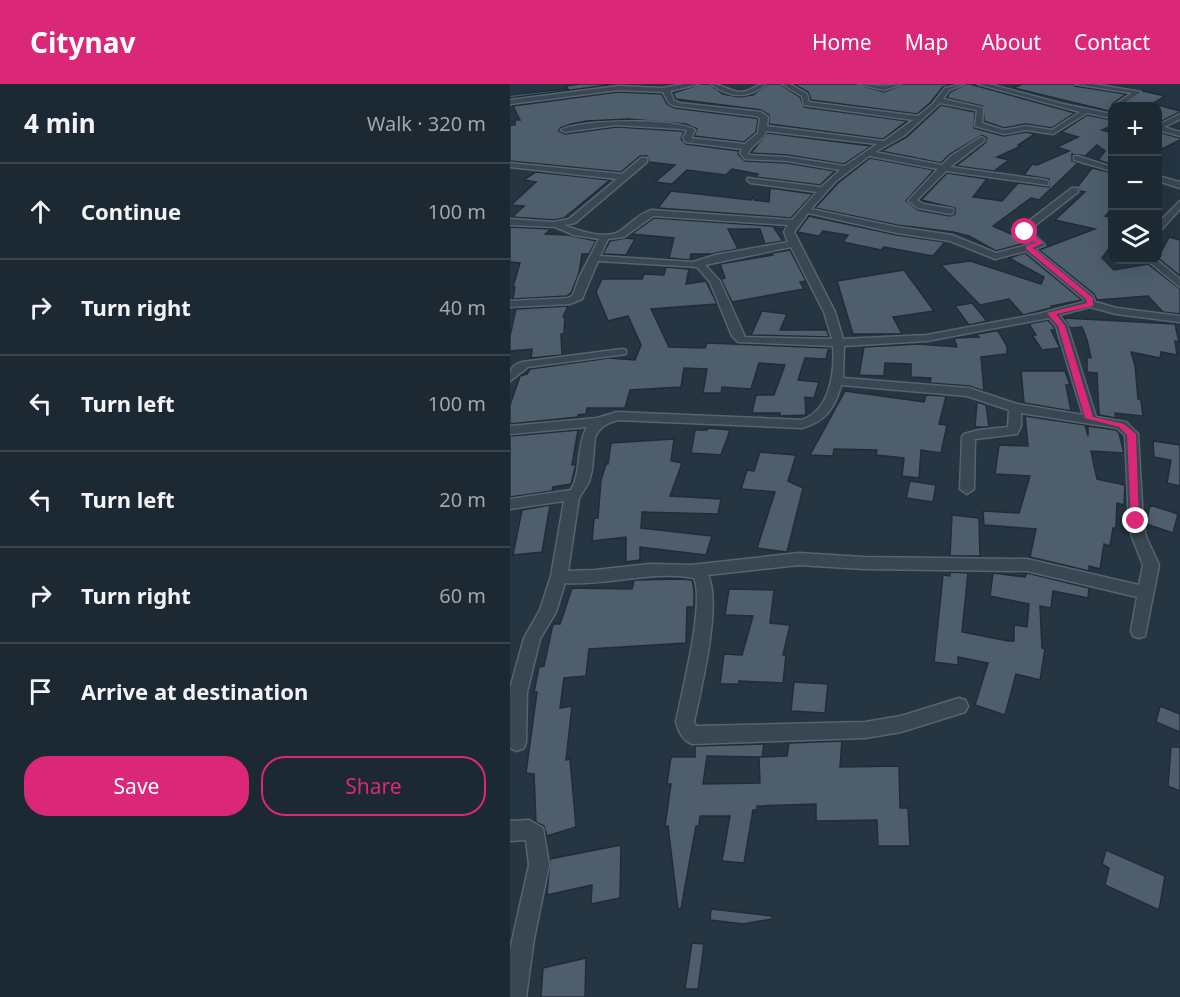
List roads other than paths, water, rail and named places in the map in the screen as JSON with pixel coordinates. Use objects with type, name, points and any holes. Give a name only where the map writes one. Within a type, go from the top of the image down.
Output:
[{"type":"street","points":[[510,102],[625,87],[666,90],[696,84]]},
{"type":"street","points":[[714,84],[731,92],[746,94],[753,92],[762,84]]},
{"type":"street","points":[[785,84],[805,95],[806,104],[918,118]]},
{"type":"street","points":[[861,84],[884,88],[898,84]]},
{"type":"street","points":[[510,430],[596,422],[617,416],[802,424],[821,416],[837,381],[841,358],[840,343],[835,325],[789,232],[822,190],[868,153],[902,133],[934,106],[947,89],[961,84]]},
{"type":"street","points":[[981,84],[1108,115]]},
{"type":"street","points":[[1078,84],[1138,92],[1123,102]]},
{"type":"street","points":[[666,90],[674,104],[764,117],[760,137],[747,147],[744,153],[748,157],[796,161],[847,169]]},
{"type":"street","points":[[938,100],[981,110],[978,124],[1004,132],[1026,128],[1053,132],[1086,111]]},
{"type":"street","points":[[1162,128],[1180,116]]},
{"type":"street","points":[[565,130],[616,123],[683,127],[691,130],[687,138],[689,140],[747,147]]},
{"type":"street","points":[[762,128],[885,143]]},
{"type":"street","points":[[1162,131],[1180,134]]},
{"type":"street","points":[[950,211],[921,206],[912,201],[944,168],[981,139]]},
{"type":"street","points":[[868,153],[944,168],[1045,183]]},
{"type":"street","points":[[1077,158],[1108,167]]},
{"type":"street","points":[[511,223],[557,224],[578,218],[644,160]]},
{"type":"street","points":[[510,165],[622,177]]},
{"type":"street","points":[[1162,179],[1180,185]]},
{"type":"street","points":[[751,180],[822,190]]},
{"type":"street","points":[[805,210],[897,230],[952,238],[995,256],[1040,243],[1026,234],[1024,229],[1075,190]]},
{"type":"street","points":[[1162,224],[1180,204]]},
{"type":"street","points":[[557,224],[564,231],[605,237],[622,234],[641,216],[652,213],[794,223]]},
{"type":"street","points":[[510,304],[575,299],[581,294],[584,278],[605,237]]},
{"type":"street","points":[[594,258],[666,265],[699,264],[715,258],[749,254],[794,244]]},
{"type":"street","points":[[1028,248],[1089,298],[1090,304]]},
{"type":"street","points":[[699,264],[715,281],[738,336],[742,340],[840,343],[927,338],[1090,304],[1116,311],[1180,319]]},
{"type":"street","points":[[1157,264],[1180,284]]},
{"type":"street","points":[[1051,313],[1061,326],[1090,418]]},
{"type":"street","points":[[510,376],[518,367],[526,364],[622,352]]},
{"type":"street","points":[[837,381],[969,392],[1015,408],[1090,418],[1121,425],[1131,434],[1136,521],[1139,537],[1151,565],[1139,631]]},
{"type":"street","points":[[967,489],[969,437],[1012,431],[1015,426],[1015,408]]},
{"type":"street","points":[[510,504],[576,494],[583,485],[590,431],[596,422]]},
{"type":"street","points":[[517,742],[518,692],[532,638],[552,603],[560,576],[572,496]]},
{"type":"street","points":[[560,576],[582,578],[651,570],[692,571],[799,559],[885,564],[1027,565],[1146,593]]},
{"type":"street","points":[[692,571],[701,574],[705,581],[704,616],[685,722],[692,735],[865,730],[901,724],[959,706]]},
{"type":"street","points":[[510,831],[529,830],[536,835],[539,865],[516,942],[514,997]]}]
